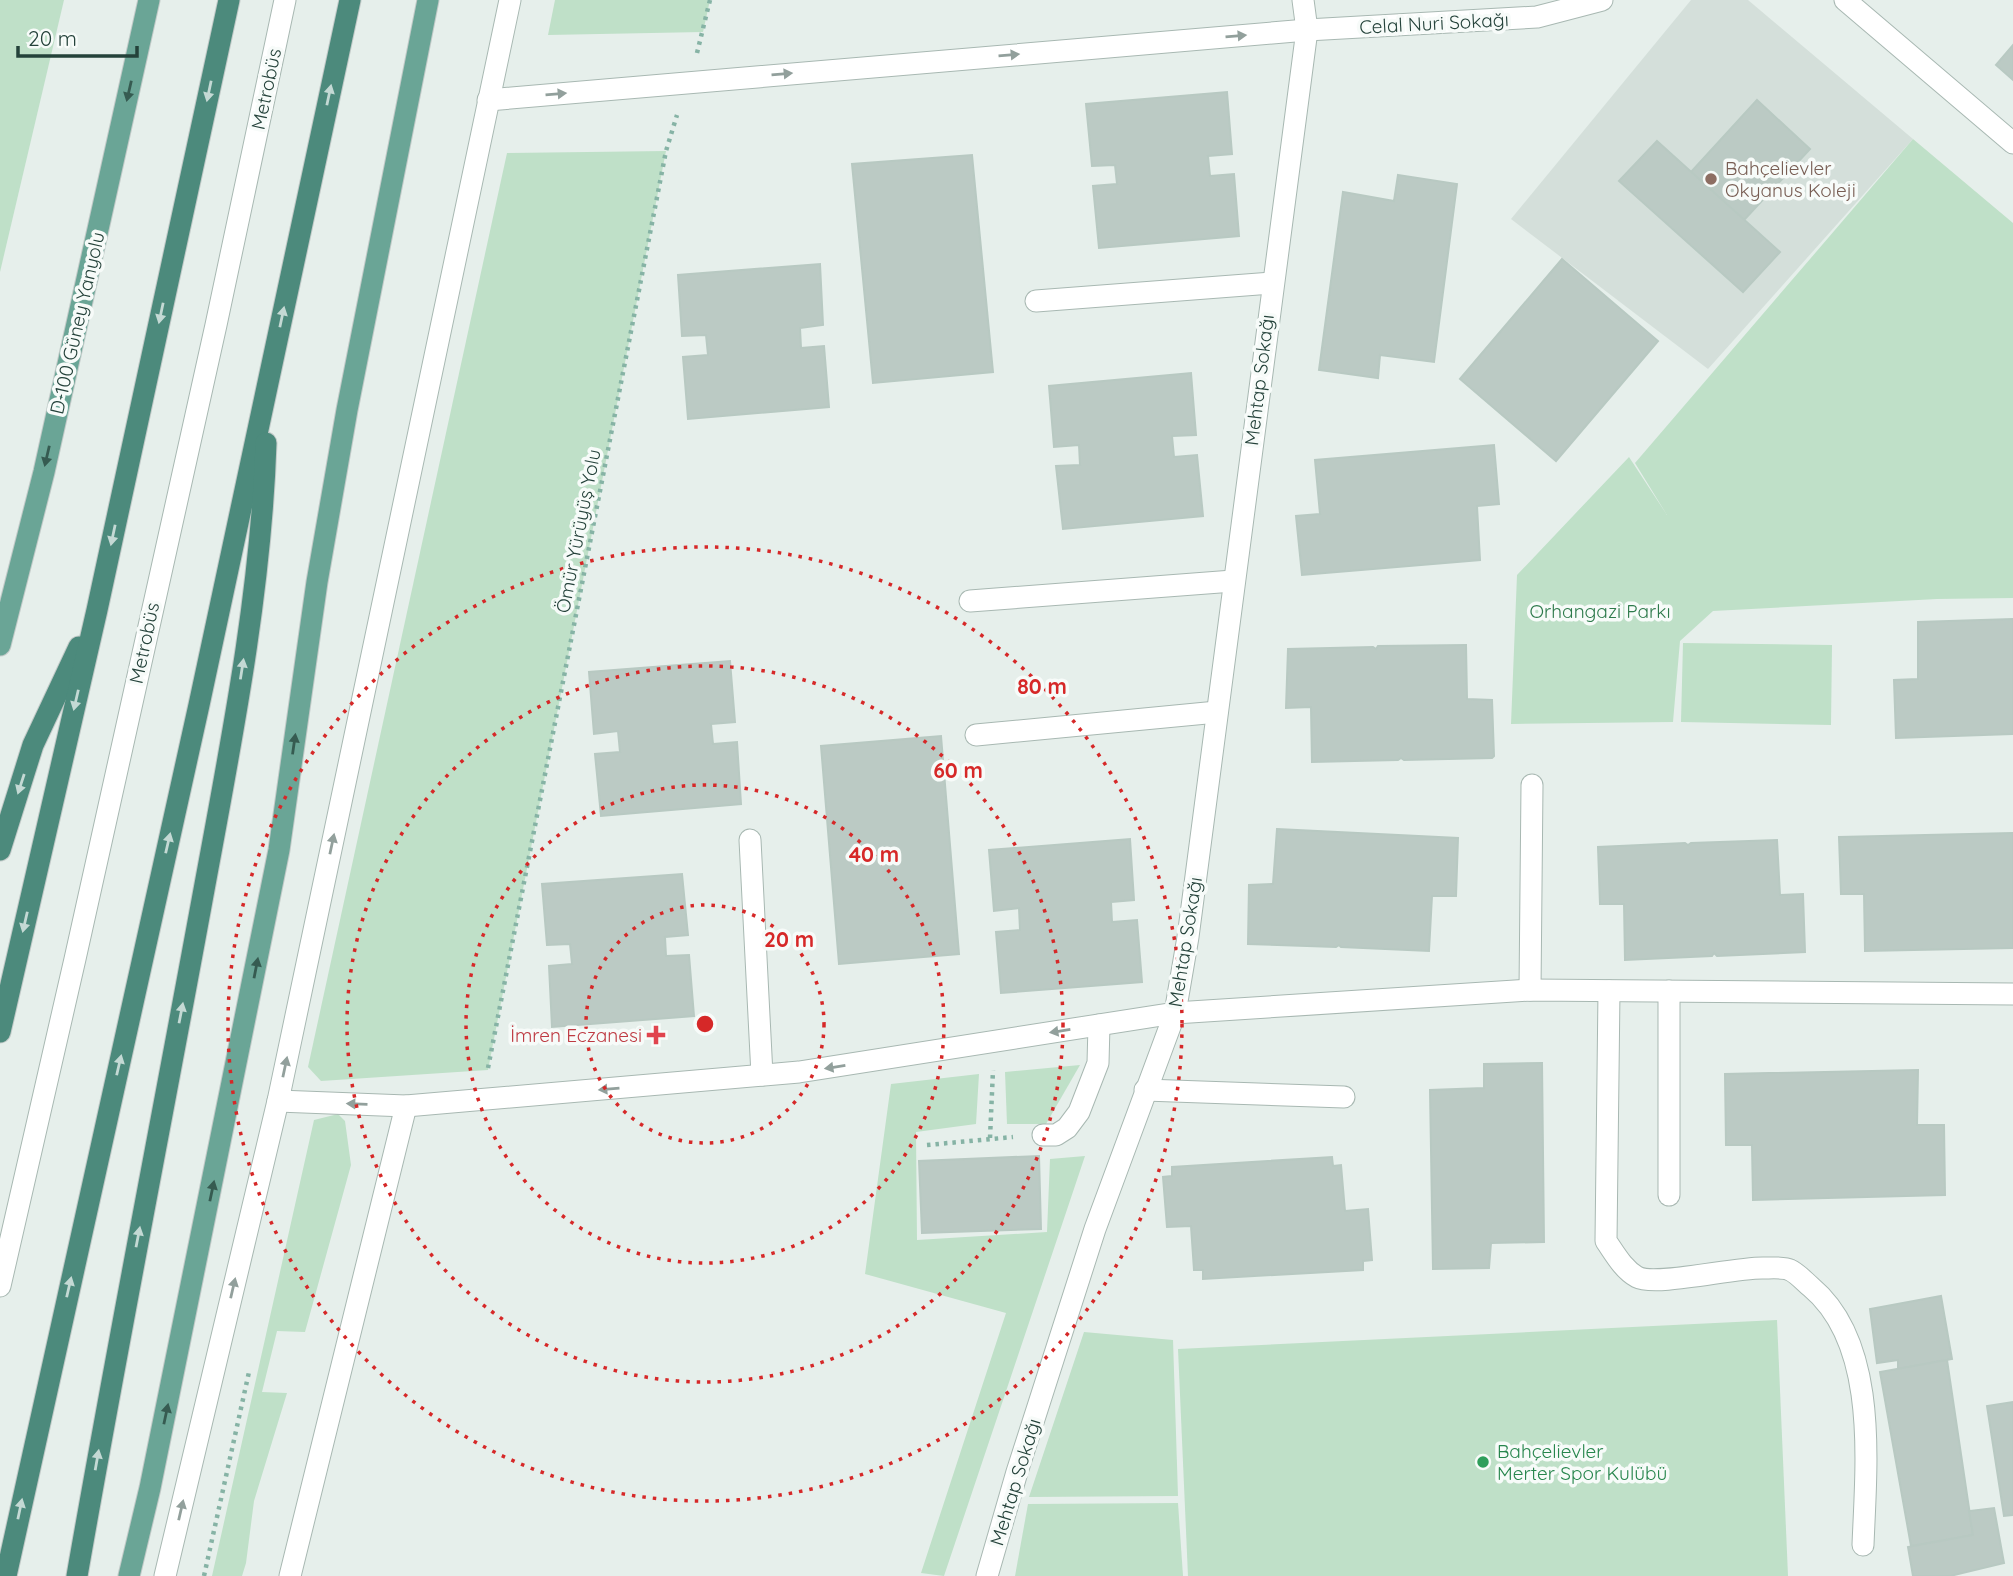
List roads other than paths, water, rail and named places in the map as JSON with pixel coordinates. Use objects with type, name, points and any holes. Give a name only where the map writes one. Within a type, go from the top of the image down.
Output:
[{"type":"highway","points":[[0,1032],[97,610],[229,0]]},
{"type":"highway","points":[[5,1576],[199,705],[350,0]]},
{"type":"highway","points":[[77,1576],[112,1374],[227,767],[254,586],[265,461],[268,384]]},
{"type":"highway","points":[[0,850],[33,746],[97,610]]},
{"type":"main road","name":"D-100 Güney Yanyolu","points":[[0,645],[44,472],[149,0]]},
{"type":"main road","points":[[129,1576],[156,1461],[279,850],[317,582],[346,410],[428,0]]},
{"type":"street","name":"Metrobüs","points":[[0,1286],[216,325],[285,0]]},
{"type":"street","points":[[164,1576],[278,1101],[510,0]]},
{"type":"street","name":"Mehtap Sokağı","points":[[987,1576],[1090,1242],[1175,1013],[1188,937],[1307,30],[1303,0]]},
{"type":"street","name":"Celal Nuri Sokağı","points":[[488,100],[1307,30],[1537,17],[1602,0]]},
{"type":"street","points":[[1845,0],[2013,143]]},
{"type":"street","name":"Mehtap Sokağı","points":[[1036,301],[1272,283]]},
{"type":"street","points":[[970,601],[1233,581]]},
{"type":"street","points":[[976,735],[1217,712]]},
{"type":"street","points":[[1530,990],[1532,785]]},
{"type":"street","points":[[750,840],[762,1075]]},
{"type":"street","points":[[278,1101],[406,1106],[799,1072],[1175,1013],[1530,990],[2013,994]]},
{"type":"street","points":[[1609,991],[1606,1241],[1625,1269],[1640,1278],[1660,1280],[1748,1268],[1789,1269],[1823,1297],[1841,1321],[1862,1395],[1867,1436],[1863,1545]]},
{"type":"street","points":[[1669,991],[1669,1195]]},
{"type":"street","points":[[1043,1135],[1056,1135],[1067,1128],[1079,1112],[1098,1063],[1099,1025]]},
{"type":"street","points":[[1145,1090],[1343,1097]]},
{"type":"street","points":[[290,1576],[406,1106]]},
{"type":"place","name":"Bahçelievler Okyanus Koleji","points":[[1711,179]]},
{"type":"place","name":"İmren Eczanesi","points":[[656,1035]]},
{"type":"place","name":"Bahçelievler Merter Spor Kulübü","points":[[1483,1462]]},
{"type":"park label","name":"Orhangazi Parkı","points":[[1600,611]]}]
